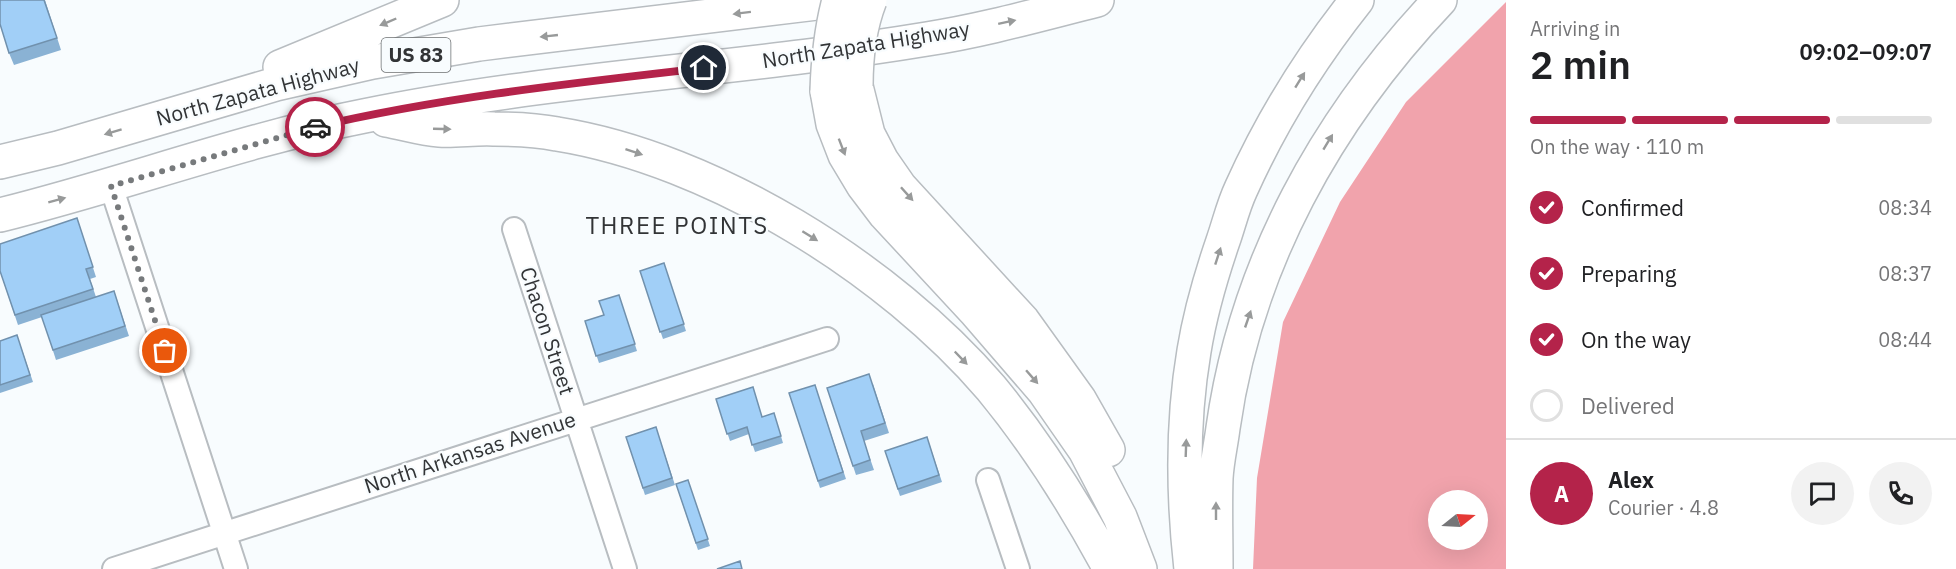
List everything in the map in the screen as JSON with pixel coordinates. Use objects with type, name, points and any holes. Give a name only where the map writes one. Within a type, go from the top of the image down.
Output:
[{"type":"main road","points":[[158,118],[441,0]]},
{"type":"main road","points":[[840,0],[832,26],[828,60],[882,161],[900,187],[1023,321],[1079,399],[1115,462],[1142,521],[1157,569]]},
{"type":"main road","name":"North Zapata Highway","points":[[0,162],[58,148],[276,84],[373,62],[479,44],[840,0]]},
{"type":"main road","points":[[870,0],[863,19],[856,56],[842,88],[833,124],[844,155],[885,214],[975,311],[1044,392],[1085,450],[1120,517],[1140,569]]},
{"type":"main road","name":"North Zapata Highway","points":[[0,215],[111,186],[285,135],[364,116],[507,92],[930,39],[1028,18],[1097,0]]},
{"type":"main road","points":[[1191,569],[1185,467],[1188,403],[1194,350],[1214,268],[1240,191],[1276,118],[1323,43],[1358,0]]},
{"type":"main road","points":[[1216,569],[1216,477],[1227,397],[1241,337],[1267,264],[1298,194],[1331,137],[1372,77],[1440,0]]},
{"type":"main road","points":[[364,116],[438,130],[495,129],[556,134],[634,151],[769,211],[835,251],[922,318],[990,387],[1037,446],[1074,502],[1110,569]]},
{"type":"street","points":[[111,186],[236,569]]},
{"type":"street","name":"Chacon Street","points":[[514,229],[625,569]]},
{"type":"street","name":"North Arkansas Avenue","points":[[114,569],[827,339]]},
{"type":"street","points":[[988,480],[1018,569]]},
{"type":"shaded area","points":[[1506,2],[1506,569],[1253,569],[1257,478],[1283,322],[1340,202],[1406,102]]},
{"type":"building","points":[[0,0],[44,0],[57,38],[9,53],[0,24]]},
{"type":"building","points":[[77,218],[93,267],[86,269],[93,289],[15,315],[0,271],[0,244]]},
{"type":"building","points":[[664,263],[684,324],[660,332],[640,271]]},
{"type":"building","points":[[114,291],[125,326],[53,350],[41,315]]},
{"type":"building","points":[[619,295],[635,344],[596,356],[585,321],[604,315],[599,301]]},
{"type":"building","points":[[17,335],[30,375],[0,385],[0,341]]},
{"type":"building","points":[[869,374],[885,423],[861,431],[870,460],[853,466],[827,388]]},
{"type":"building","points":[[815,385],[843,472],[818,481],[789,393]]},
{"type":"building","points":[[753,387],[762,417],[774,413],[781,436],[752,445],[747,427],[727,434],[716,399]]},
{"type":"building","points":[[656,427],[672,478],[643,488],[626,437]]},
{"type":"building","points":[[927,437],[939,475],[898,489],[885,451]]},
{"type":"building","points":[[688,480],[708,539],[696,543],[676,484]]},
{"type":"building","points":[[740,561],[742,569],[717,569]]},
{"type":"way so far","points":[[165,351],[111,186],[315,127]]},
{"type":"district","name":"THREE POINTS","points":[[677,226]]},
{"type":"route","points":[[315,127],[364,116],[495,94],[704,68]]}]
